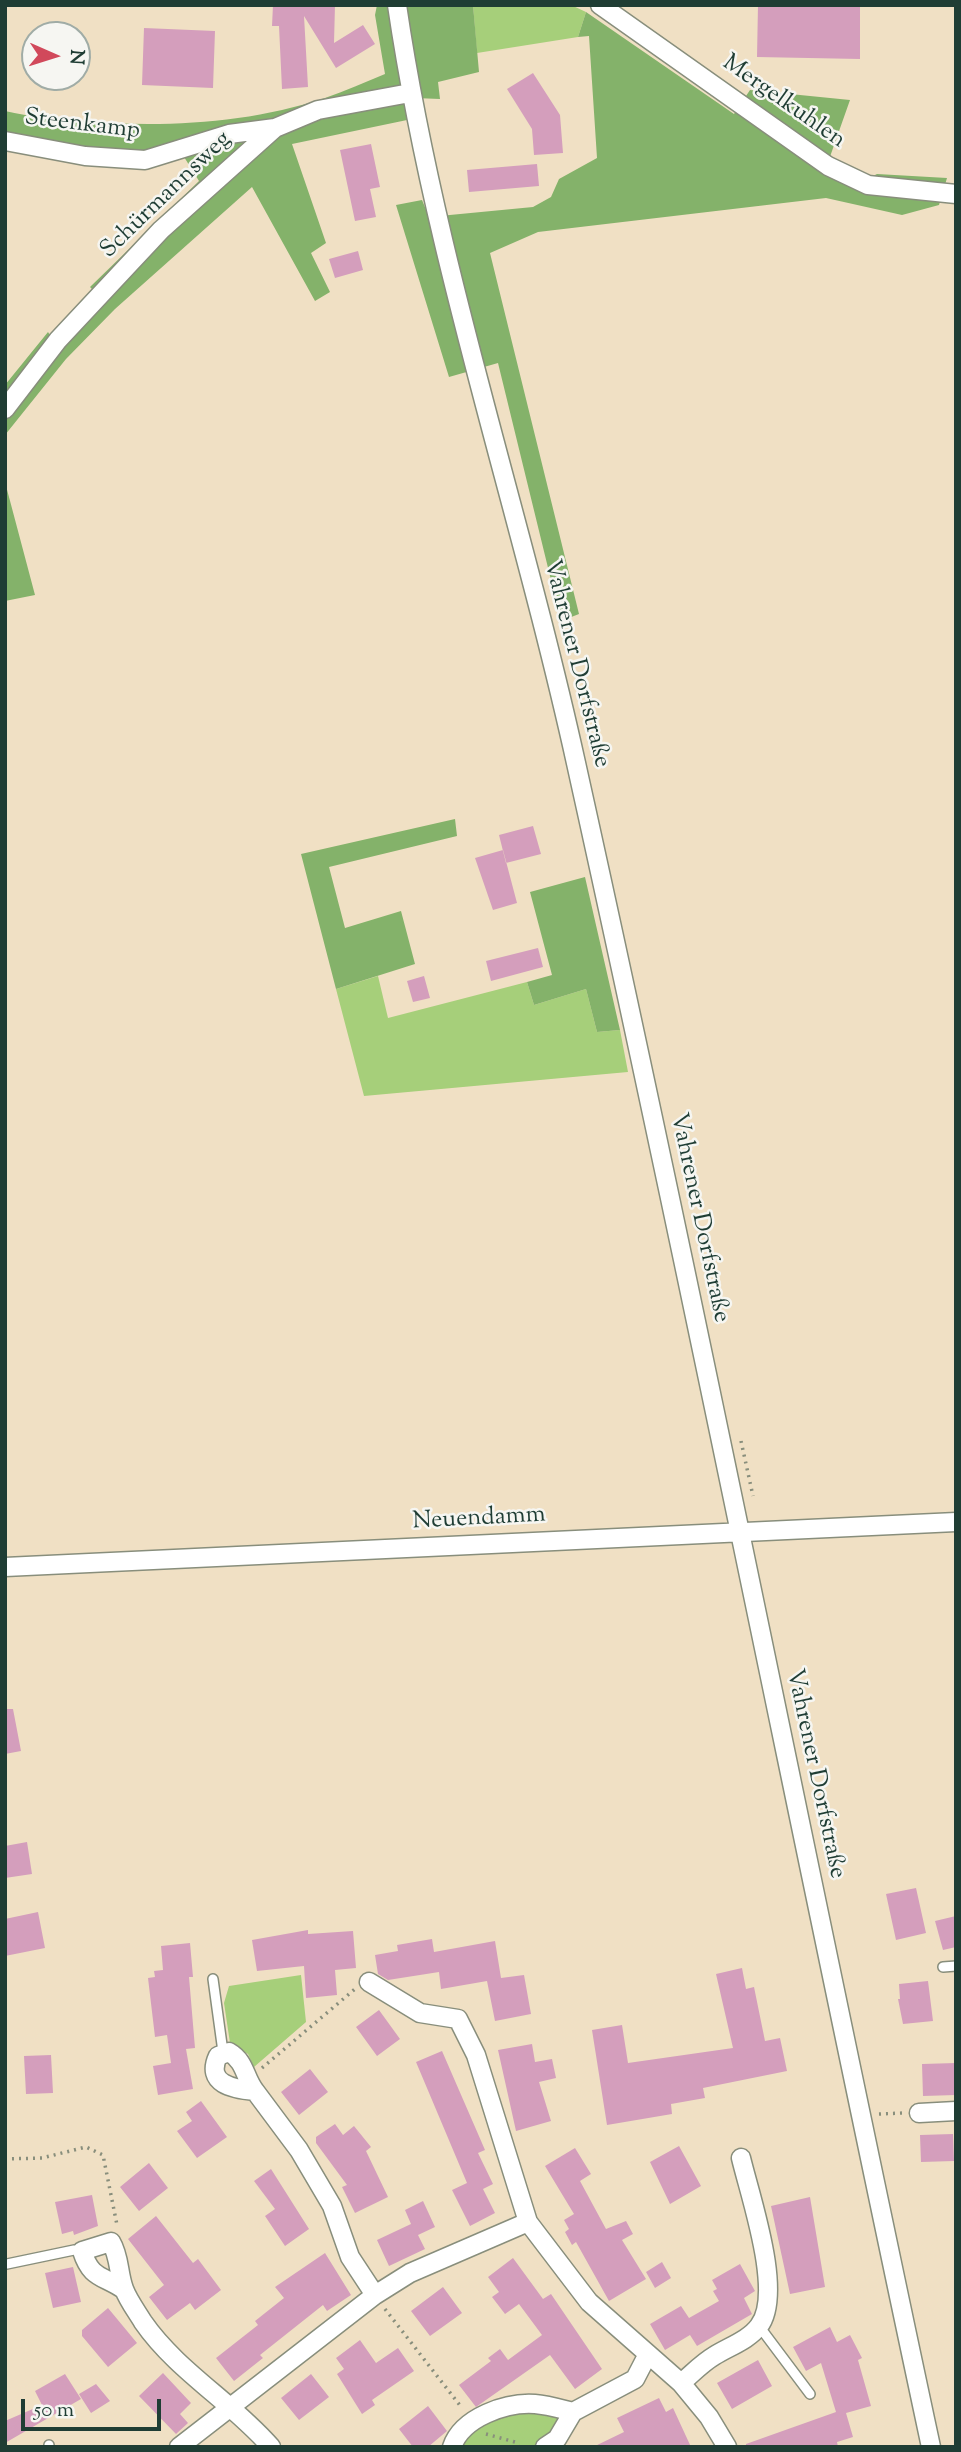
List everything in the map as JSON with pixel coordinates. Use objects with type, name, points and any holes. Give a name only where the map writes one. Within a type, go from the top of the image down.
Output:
[{"type":"street","name":"Vahrener Dorfstraße","points":[[397,5],[410,93],[472,361],[574,755],[931,2447]]},
{"type":"street","name":"Mergelkuhlen","points":[[600,5],[828,166],[868,185],[917,193],[956,194]]},
{"type":"street","name":"Schürmannsweg","points":[[5,409],[58,341],[161,230],[275,128],[318,110],[410,93]]},
{"type":"street","name":"Steenkamp","points":[[5,141],[85,156],[145,160],[229,134],[275,128]]},
{"type":"street","name":"Neuendamm","points":[[5,1567],[956,1522]]},
{"type":"street","points":[[369,1982],[420,2012],[458,2020],[476,2055],[528,2222],[589,2302],[681,2383],[709,2417],[727,2447]]},
{"type":"street","points":[[252,2085],[229,2088],[219,2081],[215,2076],[214,2065],[223,2052],[237,2057],[244,2065],[252,2085],[299,2150],[332,2206],[349,2256],[375,2295]]},
{"type":"street","points":[[919,2113],[956,2111]]},
{"type":"street","points":[[681,2383],[711,2357],[760,2326],[765,2318],[769,2295],[766,2268],[741,2158]]},
{"type":"street","points":[[179,2447],[375,2295],[410,2273],[528,2222]]},
{"type":"street","points":[[123,2289],[97,2277],[86,2264],[82,2251],[111,2242],[117,2250],[123,2289],[144,2324],[207,2389],[231,2407],[271,2447]]},
{"type":"street","points":[[545,2447],[557,2438],[573,2412],[635,2379],[648,2354]]},
{"type":"street","points":[[452,2447],[460,2433],[496,2409],[534,2404],[573,2412]]},
{"type":"lane","points":[[943,1966],[956,1966]]},
{"type":"lane","points":[[213,1979],[223,2052]]},
{"type":"lane","points":[[7,2264],[74,2250],[82,2251]]},
{"type":"lane","points":[[760,2326],[810,2394]]},
{"type":"path","points":[[252,2085],[357,1987],[369,1982]]},
{"type":"path","points":[[860,2115],[919,2113]]},
{"type":"path","points":[[5,2160],[42,2158],[86,2147],[103,2155],[117,2226],[111,2242]]},
{"type":"path","points":[[375,2295],[481,2433],[514,2442],[519,2447]]},
{"type":"green space","points":[[377,5],[473,5],[479,72],[438,82],[440,99],[415,98],[407,120],[292,144],[326,243],[311,253],[330,292],[315,301],[252,187],[115,309],[66,359],[5,435],[5,385],[48,332],[57,346],[103,300],[90,287],[199,181],[176,144],[141,154],[5,138],[5,111],[80,121],[172,124],[234,119],[295,107],[385,74],[375,15]]},
{"type":"green space","points":[[473,5],[571,5],[586,12],[578,37],[477,53]]},
{"type":"green space","points":[[586,12],[734,114],[750,90],[850,100],[826,168],[859,183],[877,174],[947,178],[939,205],[902,215],[826,198],[538,232],[490,253],[579,614],[561,621],[498,363],[449,377],[396,205],[422,200],[429,217],[533,207],[551,197],[559,179],[597,158],[589,36],[578,37]]},
{"type":"green space","points":[[5,482],[35,595],[5,601]]},
{"type":"green space","points":[[455,819],[457,836],[329,867],[345,928],[401,911],[415,964],[336,989],[301,854]]},
{"type":"green space","points":[[585,877],[620,1030],[597,1032],[586,989],[534,1005],[527,982],[552,975],[530,892]]},
{"type":"green space","points":[[378,976],[388,1018],[527,982],[534,1005],[586,989],[597,1032],[620,1030],[628,1072],[364,1096],[336,989]]},
{"type":"green space","points":[[301,1975],[306,2022],[254,2067],[248,2054],[230,2043],[224,2003],[229,1986]]},
{"type":"green space","points":[[531,2409],[563,2415],[564,2421],[538,2447],[458,2447],[474,2431],[491,2421]]},
{"type":"building","points":[[273,5],[335,5],[334,43],[363,25],[375,44],[336,68],[304,16],[308,87],[282,89],[279,26],[272,26]]},
{"type":"building","points":[[758,5],[860,5],[860,59],[757,57]]},
{"type":"building","points":[[144,28],[215,31],[213,88],[142,85]]},
{"type":"building","points":[[533,73],[560,115],[563,153],[534,155],[532,129],[507,89]]},
{"type":"building","points":[[371,144],[380,187],[370,189],[376,217],[355,221],[340,150]]},
{"type":"building","points":[[537,164],[539,186],[469,192],[467,170]]},
{"type":"building","points":[[358,251],[363,270],[335,278],[329,259]]},
{"type":"building","points":[[533,826],[541,854],[506,863],[499,835]]},
{"type":"building","points":[[503,850],[517,903],[493,910],[475,858]]},
{"type":"building","points":[[538,948],[543,967],[491,981],[486,961]]},
{"type":"building","points":[[424,976],[430,998],[413,1002],[407,981]]},
{"type":"building","points":[[5,1709],[13,1709],[21,1751],[5,1754]]},
{"type":"building","points":[[27,1842],[32,1874],[5,1878],[5,1846]]},
{"type":"building","points":[[916,1888],[926,1933],[896,1940],[886,1894]]},
{"type":"building","points":[[38,1912],[45,1948],[5,1956],[5,1919]]},
{"type":"building","points":[[956,1916],[956,1947],[943,1950],[935,1921]]},
{"type":"building","points":[[308,1930],[308,1934],[353,1931],[356,1968],[335,1970],[337,1995],[306,1998],[304,1966],[257,1971],[252,1940]]},
{"type":"building","points":[[432,1939],[434,1952],[495,1941],[501,1978],[524,1975],[531,2014],[495,2021],[487,1981],[441,1989],[439,1972],[388,1980],[378,1974],[375,1955],[398,1951],[397,1945]]},
{"type":"building","points":[[190,1943],[193,1977],[189,1977],[195,2048],[186,2049],[193,2089],[158,2095],[153,2066],[171,2063],[167,2035],[155,2037],[148,1978],[155,1977],[154,1971],[163,1970],[161,1946]]},
{"type":"building","points":[[742,1968],[746,1989],[754,1987],[765,2041],[780,2038],[787,2071],[703,2088],[705,2098],[671,2104],[672,2114],[607,2125],[592,2030],[622,2025],[628,2063],[733,2048],[716,1974]]},
{"type":"building","points":[[928,1981],[933,2021],[903,2024],[898,1999],[899,1984]]},
{"type":"building","points":[[379,2010],[400,2039],[377,2056],[356,2027]]},
{"type":"building","points":[[532,2044],[535,2062],[552,2059],[556,2078],[539,2082],[551,2121],[516,2131],[498,2050]]},
{"type":"building","points":[[442,2051],[485,2150],[478,2153],[493,2184],[483,2189],[495,2213],[470,2226],[452,2190],[467,2183],[416,2062]]},
{"type":"building","points":[[51,2055],[53,2093],[26,2094],[24,2056]]},
{"type":"building","points":[[956,2063],[956,2095],[923,2096],[922,2064]]},
{"type":"building","points":[[310,2069],[328,2092],[299,2115],[281,2092]]},
{"type":"building","points":[[201,2101],[227,2137],[197,2158],[177,2131],[192,2121],[186,2112]]},
{"type":"building","points":[[335,2124],[343,2135],[354,2126],[371,2147],[366,2151],[388,2197],[355,2213],[342,2187],[347,2185],[316,2143],[316,2137]]},
{"type":"building","points":[[953,2134],[954,2161],[921,2162],[920,2135]]},
{"type":"building","points":[[679,2146],[701,2186],[670,2204],[650,2162]]},
{"type":"building","points":[[575,2148],[591,2174],[580,2181],[606,2229],[626,2221],[633,2234],[622,2240],[646,2279],[609,2301],[576,2242],[572,2245],[565,2232],[569,2229],[564,2220],[574,2214],[545,2166]]},
{"type":"building","points":[[149,2163],[168,2188],[139,2211],[120,2187]]},
{"type":"building","points":[[271,2169],[309,2229],[285,2246],[265,2216],[275,2209],[254,2181]]},
{"type":"building","points":[[92,2195],[98,2226],[74,2235],[73,2231],[62,2234],[55,2202]]},
{"type":"building","points":[[810,2197],[825,2287],[790,2294],[771,2206]]},
{"type":"building","points":[[423,2201],[435,2227],[418,2235],[425,2249],[389,2266],[377,2240],[411,2224],[405,2210]]},
{"type":"building","points":[[156,2216],[193,2263],[198,2259],[221,2290],[195,2310],[190,2303],[167,2320],[149,2297],[164,2285],[128,2239]]},
{"type":"building","points":[[325,2253],[351,2295],[327,2311],[323,2305],[260,2355],[263,2358],[234,2381],[216,2358],[258,2325],[255,2321],[284,2298],[275,2287]]},
{"type":"building","points":[[513,2258],[543,2299],[551,2294],[602,2369],[575,2389],[550,2355],[476,2407],[459,2385],[491,2361],[488,2358],[500,2349],[508,2360],[542,2335],[519,2304],[505,2314],[492,2297],[499,2292],[488,2277]]},
{"type":"building","points":[[662,2262],[671,2278],[655,2288],[646,2272]]},
{"type":"building","points":[[740,2264],[755,2291],[744,2298],[752,2314],[697,2346],[690,2335],[665,2350],[650,2324],[681,2306],[689,2318],[719,2301],[713,2291],[717,2289],[712,2280]]},
{"type":"building","points":[[73,2267],[81,2302],[53,2308],[45,2273]]},
{"type":"building","points":[[443,2287],[462,2313],[430,2336],[411,2311]]},
{"type":"building","points":[[108,2308],[137,2343],[108,2367],[82,2336],[82,2330]]},
{"type":"building","points":[[830,2327],[837,2342],[850,2335],[862,2358],[858,2360],[871,2406],[846,2413],[853,2437],[837,2442],[838,2447],[746,2447],[746,2444],[836,2412],[821,2363],[806,2371],[793,2347]]},
{"type":"building","points":[[360,2340],[376,2363],[398,2348],[414,2371],[372,2400],[375,2405],[362,2414],[337,2374],[344,2369],[336,2358]]},
{"type":"building","points":[[758,2360],[772,2386],[732,2409],[717,2383]]},
{"type":"building","points":[[163,2373],[191,2403],[180,2414],[188,2423],[176,2434],[139,2396]]},
{"type":"building","points":[[65,2374],[81,2399],[5,2443],[5,2421],[42,2405],[35,2391]]},
{"type":"building","points":[[311,2374],[329,2397],[299,2420],[281,2398]]},
{"type":"building","points":[[96,2384],[110,2401],[91,2413],[79,2394]]},
{"type":"building","points":[[659,2398],[666,2412],[673,2408],[691,2447],[593,2447],[624,2432],[617,2418]]},
{"type":"building","points":[[428,2406],[447,2431],[428,2447],[413,2447],[399,2429]]}]
